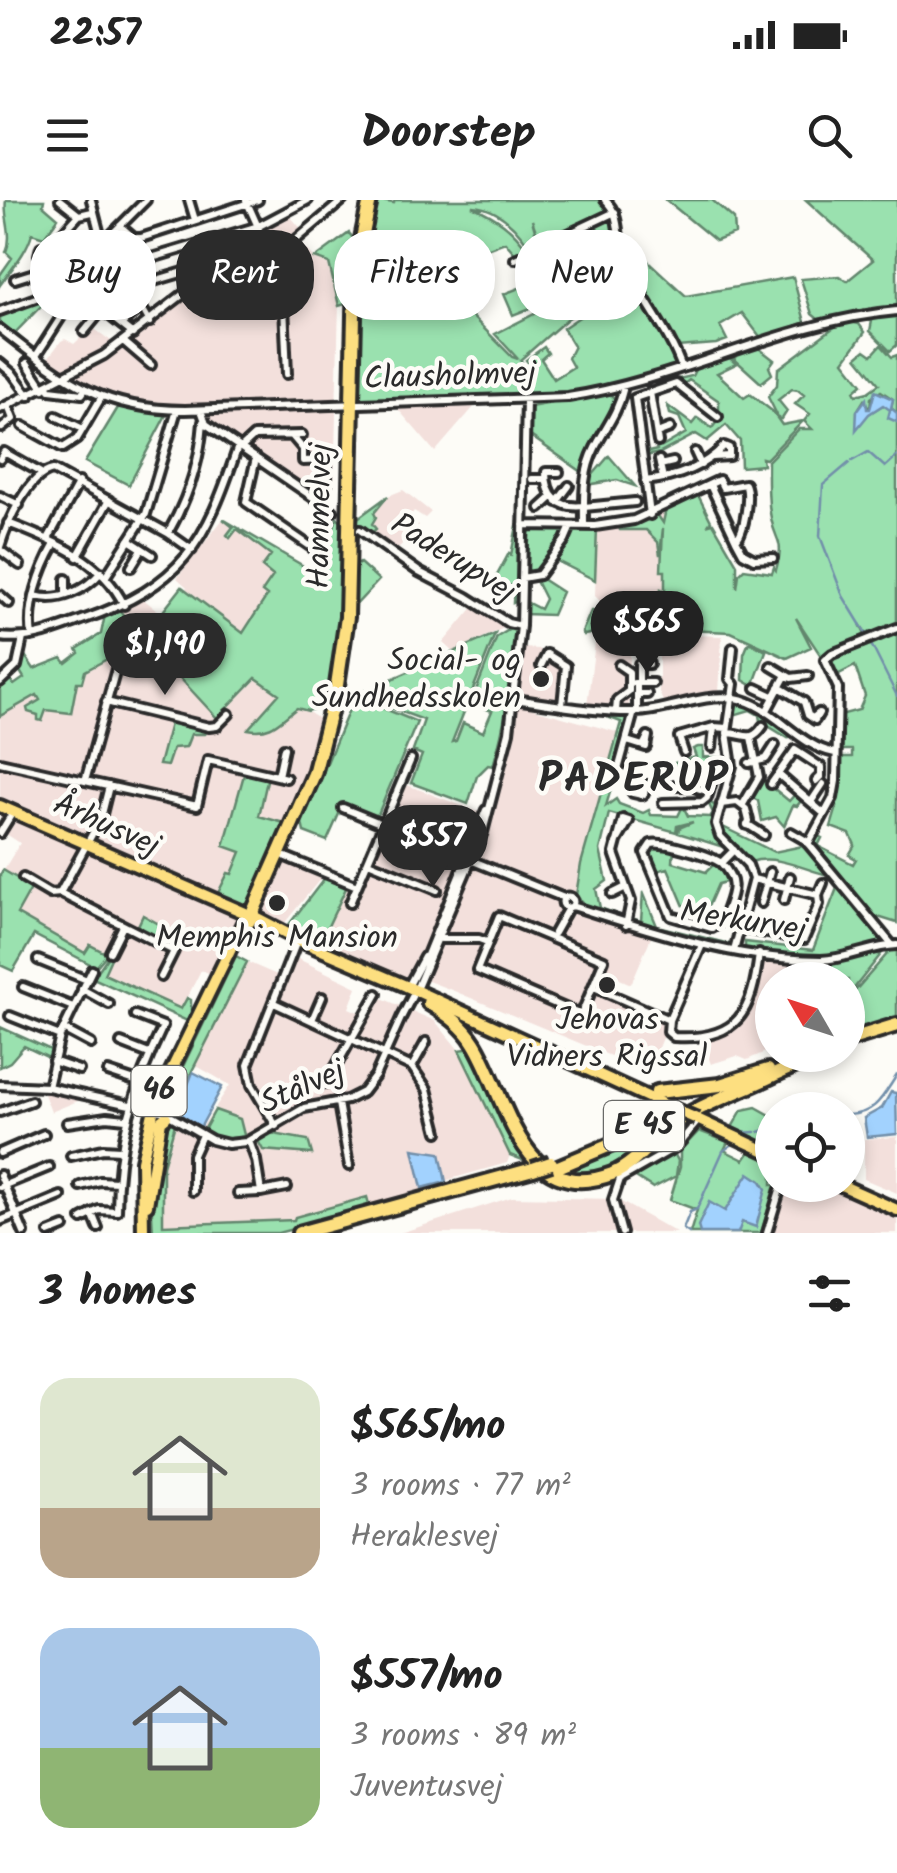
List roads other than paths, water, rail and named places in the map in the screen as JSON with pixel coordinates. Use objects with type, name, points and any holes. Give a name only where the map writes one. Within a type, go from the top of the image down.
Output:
[{"type":"highway","name":"Hammelvej","points":[[249,917],[292,827],[320,753],[341,663],[347,618],[355,273],[370,200]]},
{"type":"highway","name":"Hammelvej","points":[[249,917],[292,827]]},
{"type":"highway","points":[[429,1003],[473,1040],[523,1148],[546,1168],[569,1177],[592,1178],[615,1172],[636,1160],[680,1119],[780,1072]]},
{"type":"highway","points":[[865,1037],[897,1027]]},
{"type":"highway","points":[[657,1092],[728,1083],[759,1072]]},
{"type":"highway","name":"E 45","points":[[300,1233],[546,1168],[768,1072]]},
{"type":"highway","name":"E 45","points":[[321,1233],[546,1168],[780,1072]]},
{"type":"main road","name":"Århusvej","points":[[0,806],[249,917]]},
{"type":"main road","name":"Århusvej","points":[[191,892],[249,917]]},
{"type":"main road","points":[[249,917],[429,1003],[488,1026]]},
{"type":"main road","name":"Hammelvej","points":[[143,1231],[142,1161],[174,1072],[249,917]]},
{"type":"main road","name":"Hammelvej","points":[[143,1231],[148,1162],[166,1076],[249,917]]},
{"type":"main road","points":[[326,953],[358,972],[454,1009],[755,1146]]},
{"type":"main road","points":[[614,1083],[657,1092]]},
{"type":"main road","points":[[865,1196],[897,1210]]},
{"type":"street","points":[[60,200],[78,215]]},
{"type":"street","points":[[91,200],[99,230]]},
{"type":"street","points":[[114,230],[146,200]]},
{"type":"street","points":[[189,200],[195,220]]},
{"type":"street","points":[[120,226],[134,238],[141,238],[258,200]]},
{"type":"street","points":[[258,224],[300,200]]},
{"type":"street","points":[[156,257],[258,224],[308,200]]},
{"type":"street","points":[[308,230],[343,200]]},
{"type":"street","points":[[605,200],[615,212],[624,257],[672,342],[682,368]]},
{"type":"street","points":[[248,202],[258,230]]},
{"type":"street","points":[[65,230],[78,215],[92,212]]},
{"type":"street","points":[[578,230],[615,212]]},
{"type":"street","points":[[15,278],[30,274]]},
{"type":"street","points":[[0,311],[30,299]]},
{"type":"street","points":[[0,311],[30,299]]},
{"type":"street","points":[[101,398],[77,439],[63,448],[18,422],[4,408],[65,377],[176,302]]},
{"type":"street","name":"Clausholmvej","points":[[0,330],[101,398],[145,408],[202,410],[526,400],[593,393],[824,323],[897,311]]},
{"type":"street","points":[[36,356],[59,320]]},
{"type":"street","points":[[84,332],[94,320]]},
{"type":"street","points":[[115,320],[133,334]]},
{"type":"street","points":[[285,320],[286,374]]},
{"type":"street","points":[[123,341],[151,365]]},
{"type":"street","points":[[0,362],[29,396]]},
{"type":"street","points":[[27,363],[50,390],[82,394],[84,390]]},
{"type":"street","points":[[650,515],[634,403],[637,396],[676,384],[718,417]]},
{"type":"street","points":[[650,392],[658,442]]},
{"type":"street","points":[[584,526],[583,486],[590,458],[622,393]]},
{"type":"street","points":[[687,407],[694,398]]},
{"type":"street","points":[[431,956],[492,800],[514,699],[521,626],[526,400]]},
{"type":"street","points":[[36,596],[52,599],[86,587],[104,574],[143,519],[177,410]]},
{"type":"street","points":[[168,533],[186,500],[203,444],[202,410]]},
{"type":"street","points":[[56,416],[84,429]]},
{"type":"street","points":[[204,421],[333,511]]},
{"type":"street","points":[[2,428],[18,422]]},
{"type":"street","points":[[656,433],[670,428]]},
{"type":"street","points":[[0,637],[28,637],[124,605],[161,582],[192,550],[218,506],[240,447],[252,437],[296,437],[304,461],[327,460],[328,488]]},
{"type":"street","points":[[0,459],[4,452],[41,473],[57,470],[192,550]]},
{"type":"street","points":[[695,452],[701,465]]},
{"type":"street","points":[[645,481],[701,465],[713,457]]},
{"type":"street","points":[[256,458],[246,502],[316,551]]},
{"type":"street","points":[[664,478],[660,463],[673,462]]},
{"type":"street","points":[[546,472],[554,500],[564,506],[633,502],[630,488]]},
{"type":"street","points":[[532,479],[546,472],[559,472]]},
{"type":"street","points":[[20,565],[0,549],[8,523],[41,473]]},
{"type":"street","points":[[524,525],[614,525],[650,515],[719,480],[723,488],[740,483],[748,486],[744,523],[736,540]]},
{"type":"street","points":[[0,682],[17,666],[51,542],[79,482]]},
{"type":"street","points":[[710,485],[743,553],[754,559],[773,558]]},
{"type":"street","points":[[540,508],[569,486]]},
{"type":"street","points":[[600,492],[602,505]]},
{"type":"street","points":[[1,494],[19,504]]},
{"type":"street","points":[[77,557],[109,500]]},
{"type":"street","points":[[8,523],[51,542],[104,574],[124,605]]},
{"type":"street","points":[[522,578],[539,574],[565,540],[570,526]]},
{"type":"street","name":"Paderupvej","points":[[360,530],[418,572],[508,624],[521,626]]},
{"type":"street","points":[[129,540],[152,555]]},
{"type":"street","points":[[130,567],[142,549]]},
{"type":"street","points":[[66,579],[66,594]]},
{"type":"street","points":[[0,596],[9,602]]},
{"type":"street","points":[[808,844],[833,798],[836,782],[838,688],[825,660],[897,628]]},
{"type":"street","points":[[733,648],[727,730],[732,766],[716,828],[748,866],[753,880],[734,951]]},
{"type":"street","points":[[541,666],[548,654],[566,666],[562,705]]},
{"type":"street","points":[[85,781],[116,669],[126,663],[140,665]]},
{"type":"street","points":[[616,712],[617,700],[635,683],[638,664],[649,664]]},
{"type":"street","points":[[620,665],[629,672],[637,694],[636,712],[618,770],[633,793],[640,795]]},
{"type":"street","points":[[770,666],[786,676],[808,676]]},
{"type":"street","points":[[766,712],[786,676]]},
{"type":"street","points":[[635,683],[653,683]]},
{"type":"street","points":[[780,687],[804,702],[813,718]]},
{"type":"street","points":[[756,688],[774,696]]},
{"type":"street","points":[[637,694],[647,694]]},
{"type":"street","points":[[514,699],[636,712],[716,697],[732,698],[766,712],[810,743],[835,753]]},
{"type":"street","points":[[106,702],[209,728],[229,714]]},
{"type":"street","points":[[684,752],[679,737],[714,727],[750,738],[763,726]]},
{"type":"street","points":[[712,747],[714,727]]},
{"type":"street","points":[[742,806],[750,785],[760,776],[753,762],[750,738]]},
{"type":"street","points":[[626,741],[643,746]]},
{"type":"street","points":[[771,784],[798,749],[810,743]]},
{"type":"street","points":[[753,762],[766,759],[775,745]]},
{"type":"street","points":[[0,762],[197,806],[208,760],[282,777],[284,748]]},
{"type":"street","points":[[798,749],[821,767],[820,783],[811,802]]},
{"type":"street","points":[[350,903],[411,759]]},
{"type":"street","points":[[623,774],[635,770]]},
{"type":"street","points":[[778,774],[822,812]]},
{"type":"street","points":[[662,803],[696,804],[708,795],[714,778]]},
{"type":"street","points":[[60,893],[100,818],[109,786]]},
{"type":"street","points":[[673,786],[692,786],[721,806]]},
{"type":"street","points":[[721,806],[737,802],[746,808],[747,825],[764,835]]},
{"type":"street","name":"Merkurvej","points":[[343,808],[567,903],[702,944],[824,960],[894,945]]},
{"type":"street","points":[[0,833],[14,812]]},
{"type":"street","points":[[791,832],[808,844],[894,945]]},
{"type":"street","points":[[660,842],[721,863],[732,874],[734,884],[723,920],[712,928],[671,916],[645,853],[651,844],[660,842]]},
{"type":"street","points":[[616,843],[614,858],[631,906],[626,924]]},
{"type":"street","points":[[721,863],[734,850]]},
{"type":"street","points":[[286,857],[357,886]]},
{"type":"street","points":[[412,992],[468,860]]},
{"type":"street","points":[[368,862],[436,890]]},
{"type":"street","points":[[761,902],[770,872]]},
{"type":"street","points":[[784,900],[790,877]]},
{"type":"street","points":[[23,878],[174,950],[161,977]]},
{"type":"street","points":[[753,880],[818,895]]},
{"type":"street","points":[[806,891],[809,882]]},
{"type":"street","points":[[740,928],[804,939],[819,904],[823,882]]},
{"type":"street","points":[[611,894],[626,887]]},
{"type":"street","points":[[553,936],[567,903]]},
{"type":"street","points":[[801,914],[812,918]]},
{"type":"street","points":[[500,915],[553,936],[604,960],[578,1015],[478,971],[476,966],[500,915]]},
{"type":"street","points":[[756,932],[757,922]]},
{"type":"street","points":[[110,952],[123,926]]},
{"type":"street","points":[[412,992],[442,938],[487,942]]},
{"type":"street","points":[[276,1126],[252,1085],[248,1065],[298,940]]},
{"type":"street","points":[[702,944],[669,1020],[668,1032],[678,1038],[709,1035],[734,1024],[752,1000],[760,954]]},
{"type":"street","points":[[38,960],[87,980]]},
{"type":"street","points":[[48,1087],[61,1032],[92,970]]},
{"type":"street","points":[[23,987],[73,1008]]},
{"type":"street","points":[[594,987],[669,1020]]},
{"type":"street","points":[[82,989],[109,1004]]},
{"type":"street","name":"Stålvej","points":[[159,1113],[228,1144],[249,1141],[313,1104],[338,1102],[363,1092],[412,992]]},
{"type":"street","points":[[326,1084],[378,994]]},
{"type":"street","points":[[312,1020],[322,997]]},
{"type":"street","points":[[274,1003],[412,1067],[427,1089],[438,1132]]},
{"type":"street","points":[[82,1218],[92,1212],[117,1210],[126,1119],[163,1026],[135,1015]]},
{"type":"street","points":[[10,1016],[91,1044]]},
{"type":"street","points":[[412,1067],[426,1042]]},
{"type":"street","points":[[122,1043],[150,1054]]},
{"type":"street","points":[[53,1061],[79,1070]]},
{"type":"street","points":[[108,1072],[138,1082]]},
{"type":"street","points":[[0,1086],[48,1087],[130,1105]]},
{"type":"street","points":[[0,1112],[31,1101]]},
{"type":"street","points":[[338,1102],[349,1166]]},
{"type":"street","points":[[67,1124],[107,1117],[126,1119]]},
{"type":"street","points":[[622,1233],[614,1200],[620,1179],[676,1147],[697,1119]]},
{"type":"street","points":[[0,1153],[44,1134]]},
{"type":"street","points":[[194,1191],[193,1156],[202,1135]]},
{"type":"street","points":[[249,1141],[260,1192]]},
{"type":"street","points":[[71,1156],[103,1149],[120,1150]]},
{"type":"street","points":[[2,1186],[48,1167]]},
{"type":"street","points":[[0,1174],[24,1233]]},
{"type":"street","points":[[80,1186],[117,1182]]},
{"type":"street","points":[[238,1192],[287,1186]]},
{"type":"street","points":[[0,1221],[61,1196]]},
{"type":"street","points":[[767,1233],[776,1202]]},
{"type":"street","points":[[92,1212],[98,1228]]},
{"type":"street","points":[[49,1233],[64,1227]]},
{"type":"water","points":[[875,391],[893,399],[891,408],[897,413],[897,422],[888,418],[890,410],[883,405],[856,430],[857,411],[866,399],[870,409]]},
{"type":"water","points":[[193,1072],[222,1087],[200,1128],[177,1112]]},
{"type":"water","points":[[891,1092],[896,1093],[897,1134],[867,1137],[865,1117],[882,1108]]},
{"type":"water","points":[[413,1149],[440,1153],[446,1182],[422,1188]]},
{"type":"water","points":[[749,1173],[755,1177],[755,1202],[763,1202],[756,1227],[742,1222],[738,1233],[700,1233],[698,1226],[709,1202],[725,1211]]},
{"type":"waterway","points":[[852,461],[868,452],[885,467],[897,456]]},
{"type":"waterway","points":[[849,463],[823,485],[820,536],[843,596],[868,637]]},
{"type":"waterway","points":[[870,642],[897,696]]},
{"type":"waterway","points":[[892,938],[897,941]]},
{"type":"waterway","points":[[865,1111],[883,1097],[897,1075]]},
{"type":"waterway","points":[[740,1133],[755,1132]]},
{"type":"waterway","points":[[689,1233],[683,1229],[690,1212],[697,1209],[723,1151],[734,1143]]},
{"type":"place","name":"Social- og Sundhedsskolen","points":[[541,679]]},
{"type":"place","name":"Memphis Mansion","points":[[277,903]]},
{"type":"place","name":"Jehovas Vidners Rigssal","points":[[607,985]]},
{"type":"district","name":"PADERUP","points":[[634,780]]}]
